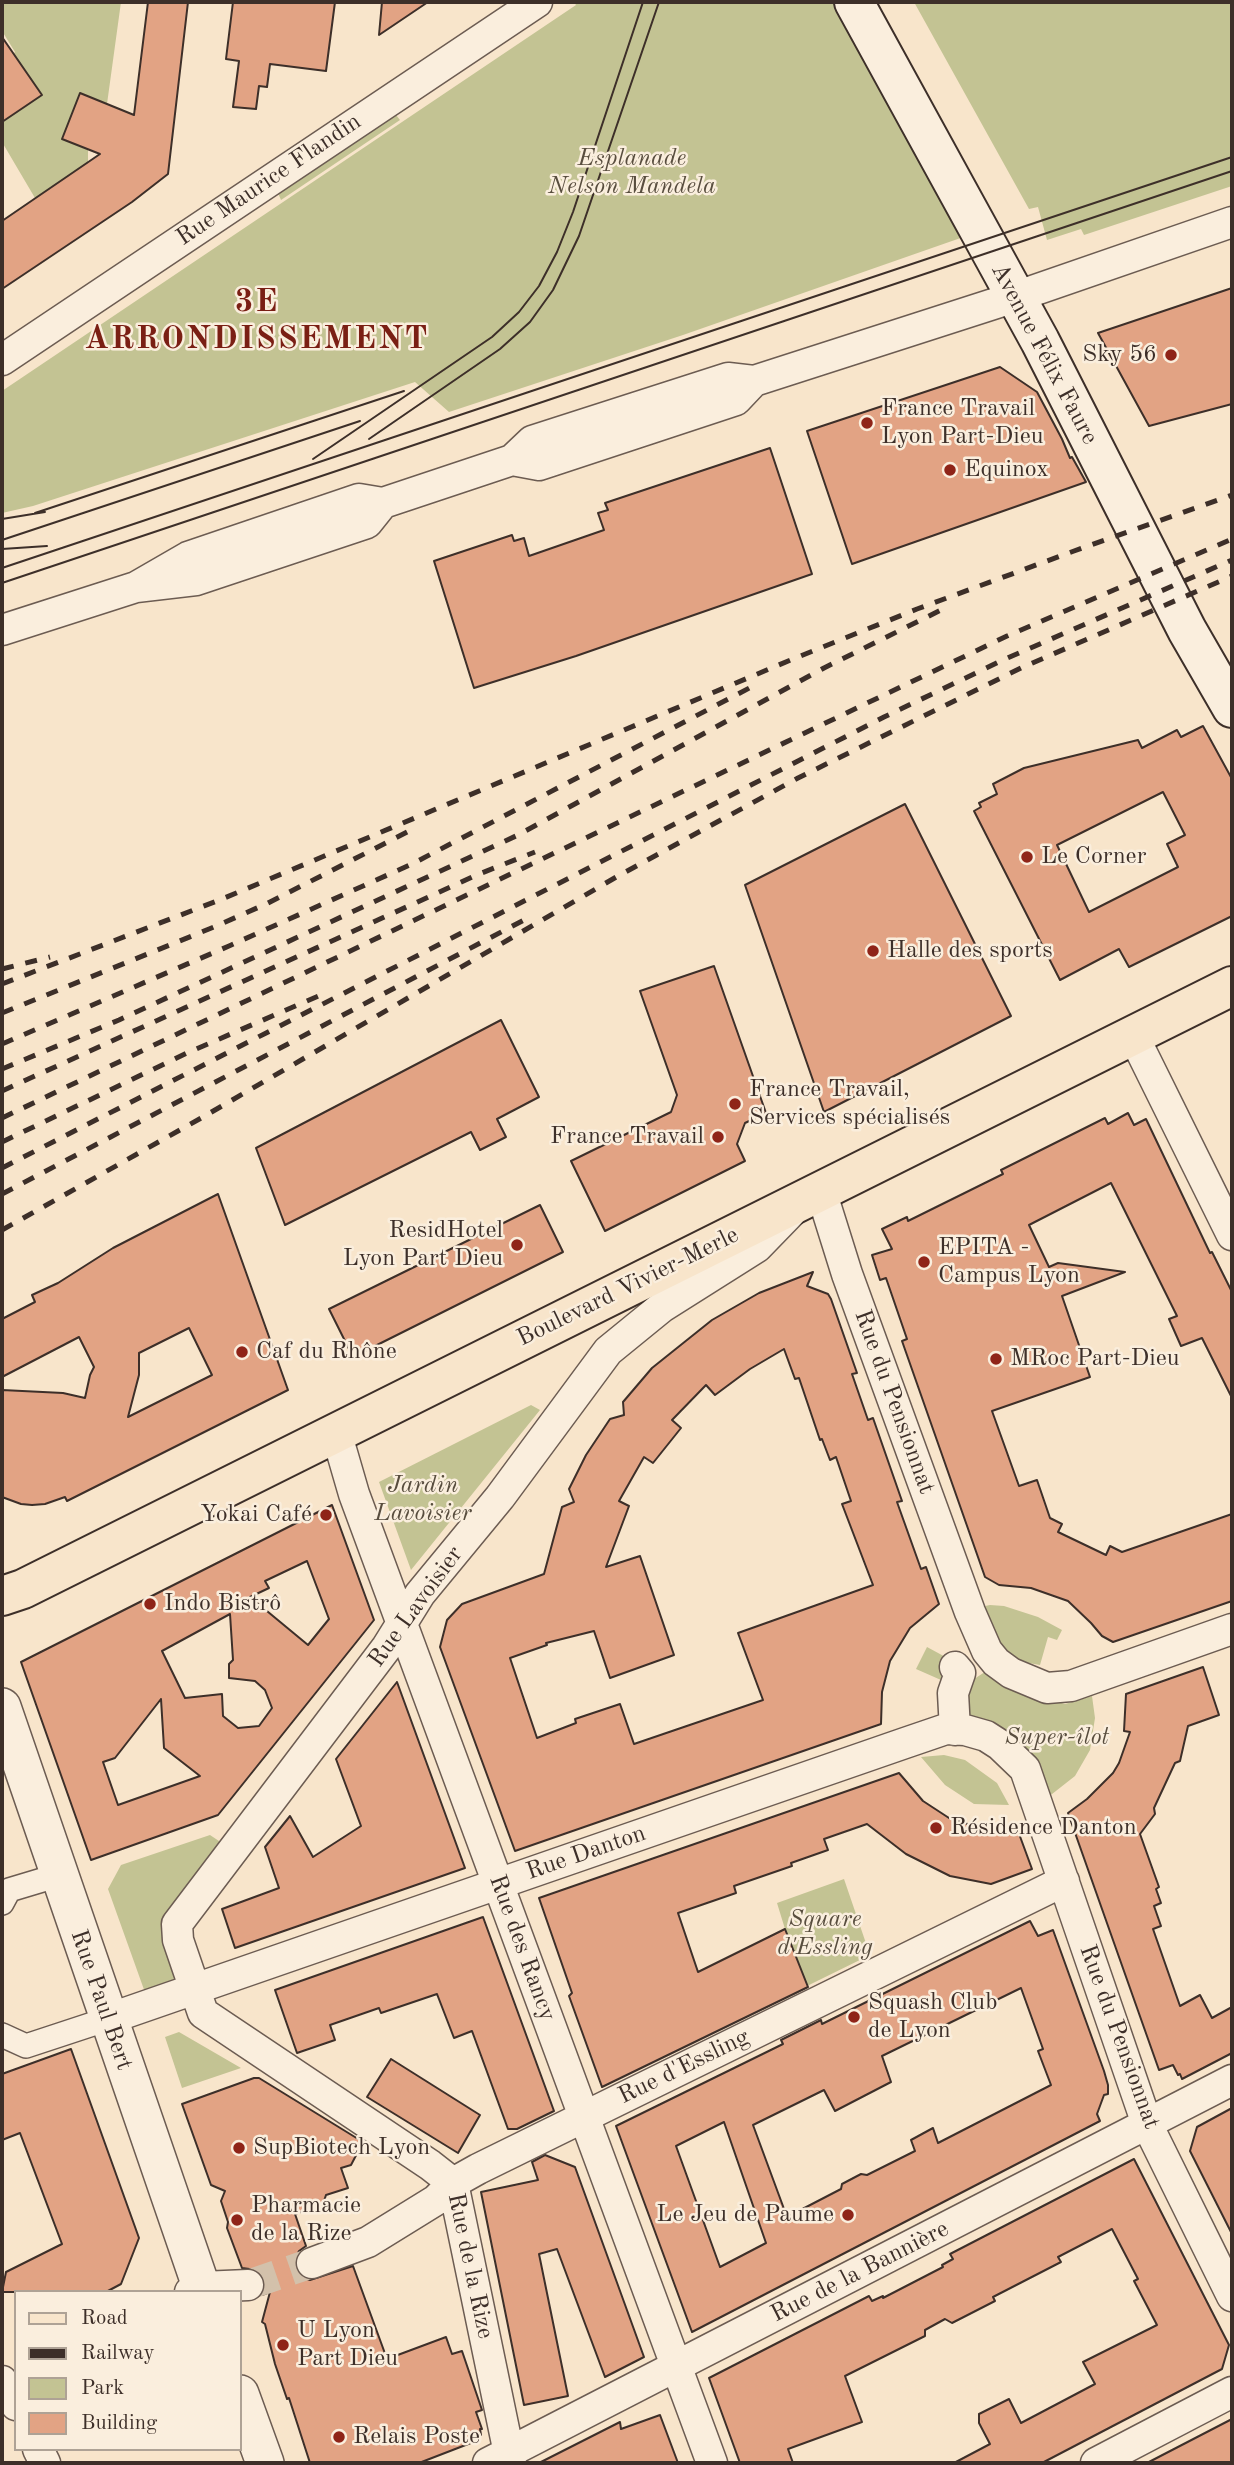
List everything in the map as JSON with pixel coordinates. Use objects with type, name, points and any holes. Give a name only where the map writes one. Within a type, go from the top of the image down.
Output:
[{"type":"main road","name":"Avenue Félix Faure","points":[[853,2],[1074,404],[1104,470],[1187,630],[1232,708]]},
{"type":"main road","name":"Boulevard Vivier-Merle","points":[[9,1590],[811,1197],[1232,986]]},
{"type":"street","name":"Rue Maurice Flandin","points":[[2,360],[537,2]]},
{"type":"street","points":[[2,629],[136,587],[188,556],[359,499],[383,503],[512,460],[531,441],[728,378],[754,381],[1015,297],[1232,222]]},
{"type":"street","points":[[1133,1035],[1232,1235]]},
{"type":"street","name":"Rue du Pensionnat","points":[[811,1197],[834,1232],[970,1612],[987,1651],[996,1662],[1010,1673],[1048,1688],[1071,1686],[1232,1629]]},
{"type":"street","name":"Rue Lavoisier","points":[[177,1924],[387,1647],[420,1594],[500,1497],[608,1351],[662,1307],[757,1247],[811,1197]]},
{"type":"street","name":"Rue des Rancy","points":[[335,1432],[401,1623],[712,2463]]},
{"type":"street","points":[[950,1730],[953,1693],[960,1673],[955,1667]]},
{"type":"street","name":"Rue Paul Bert","points":[[2,1707],[198,2290]]},
{"type":"street","name":"Rue du Pensionnat","points":[[950,1730],[965,1730],[986,1736],[1008,1751],[1025,1769],[1147,2124],[1232,2296]]},
{"type":"street","name":"Rue Danton","points":[[108,2019],[950,1730]]},
{"type":"street","points":[[2,1903],[9,1890],[59,1875]]},
{"type":"street","name":"Rue d'Essling","points":[[312,2263],[368,2242],[436,2200],[453,2183],[584,2116],[1064,1881]]},
{"type":"street","name":"Rue de la Rize","points":[[177,1924],[178,1940],[203,2013],[453,2183],[503,2460]]},
{"type":"street","points":[[2,2035],[26,2046],[108,2019]]},
{"type":"street","name":"Rue de la Bannière","points":[[503,2460],[677,2366],[1232,2080]]},
{"type":"street","points":[[198,2290],[248,2285]]},
{"type":"street","points":[[2,2382],[14,2402]]},
{"type":"street","points":[[1096,2463],[1232,2392]]},
{"type":"street","points":[[242,2400],[265,2463]]},
{"type":"green space","points":[[2,2],[121,2],[107,104],[80,93],[62,139],[88,150],[88,163],[35,198],[2,142],[2,122],[41,95],[13,54],[15,52],[2,31]]},
{"type":"green space","name":"Esplanade Nelson Mandela","points":[[574,2],[844,2],[972,234],[683,335],[449,412],[415,382],[33,506],[2,513],[2,391],[576,5]]},
{"type":"green space","points":[[914,2],[1232,2],[1232,186],[1084,235],[1081,229],[1047,240],[1038,207],[1029,209]]},
{"type":"green space","points":[[396,115],[400,120],[281,200],[278,193]]},
{"type":"green space","name":"Jardin Lavoisier","points":[[531,1405],[540,1410],[411,1570],[379,1482]]},
{"type":"green space","points":[[1004,1606],[1038,1617],[1062,1630],[1057,1640],[1048,1637],[1040,1665],[1023,1662],[1001,1650],[975,1608]]},
{"type":"green space","points":[[927,1647],[951,1660],[941,1680],[916,1669]]},
{"type":"green space","name":"Super-îlot","points":[[991,1668],[1027,1692],[1065,1704],[1092,1696],[1095,1718],[1090,1750],[1075,1776],[1047,1798],[966,1720],[963,1704],[971,1681]]},
{"type":"green space","points":[[944,1755],[965,1760],[997,1783],[1009,1805],[974,1804],[945,1785],[921,1757]]},
{"type":"green space","points":[[210,1835],[228,1847],[171,1924],[188,1984],[147,1998],[108,1889],[121,1865]]},
{"type":"green space","name":"Square d'Essling","points":[[844,1879],[870,1955],[807,1986],[777,1903]]},
{"type":"green space","points":[[179,2032],[241,2068],[182,2088],[165,2037]]},
{"type":"building","points":[[148,2],[188,2],[168,174],[132,202],[2,289],[2,221],[100,154],[62,139],[80,93],[134,115]]},
{"type":"building","points":[[233,2],[335,2],[326,71],[270,64],[267,87],[259,86],[256,109],[233,107],[239,61],[226,59]]},
{"type":"building","points":[[382,2],[428,2],[379,35]]},
{"type":"building","points":[[2,37],[42,95],[2,122]]},
{"type":"building","name":"Sky 56","points":[[1232,288],[1232,404],[1149,426],[1098,333]]},
{"type":"building","name":"Equinox","points":[[1000,367],[1037,392],[1070,458],[1072,457],[1086,482],[852,564],[807,431]]},
{"type":"building","points":[[770,448],[812,574],[576,656],[474,688],[434,561],[512,535],[514,541],[524,538],[529,556],[604,530],[598,513],[608,510],[605,503]]},
{"type":"building","name":"Le Corner","points":[[1203,726],[1232,779],[1232,916],[1129,967],[1119,949],[1060,980],[974,811],[981,807],[979,803],[997,794],[993,784],[1024,768],[1138,740],[1142,748],[1177,730],[1181,737]],"holes":[[[1163,792],[1185,835],[1167,844],[1178,867],[1089,912],[1057,845]]]},
{"type":"building","name":"Halle des sports","points":[[905,804],[1011,1016],[824,1112],[745,885]]},
{"type":"building","points":[[714,966],[766,1113],[745,1123],[737,1144],[745,1161],[605,1231],[571,1161],[671,1112],[677,1095],[640,991]]},
{"type":"building","points":[[501,1020],[539,1097],[497,1119],[506,1137],[480,1150],[471,1132],[285,1225],[256,1148]]},
{"type":"building","points":[[1128,1113],[1134,1125],[1146,1119],[1210,1253],[1212,1252],[1232,1292],[1232,1398],[1202,1338],[1181,1346],[1169,1319],[1177,1316],[1111,1183],[1029,1225],[1049,1267],[1058,1263],[1125,1272],[1062,1296],[1090,1377],[992,1411],[1019,1486],[1037,1480],[1050,1518],[1062,1524],[1058,1532],[1106,1555],[1110,1546],[1122,1552],[1232,1514],[1232,1601],[1113,1642],[1102,1636],[1068,1601],[1031,1588],[999,1585],[985,1577],[902,1341],[907,1339],[886,1278],[880,1280],[872,1255],[892,1249],[882,1229],[907,1217],[908,1221],[1003,1174],[1001,1170],[1105,1118],[1108,1124]]},
{"type":"building","name":"Caf du Rhône","points":[[218,1194],[288,1390],[67,1501],[65,1497],[32,1505],[2,1497],[2,1390],[63,1393],[85,1398],[94,1367],[79,1337],[2,1377],[2,1319],[35,1302],[32,1295],[58,1283],[113,1248]],"holes":[[[189,1328],[212,1375],[128,1417],[139,1375],[139,1353]]]},
{"type":"building","points":[[540,1205],[563,1252],[353,1357],[329,1309]]},
{"type":"building","points":[[813,1272],[807,1286],[828,1294],[831,1299],[857,1373],[852,1374],[868,1420],[873,1418],[902,1501],[897,1502],[921,1569],[926,1567],[939,1604],[910,1628],[890,1661],[882,1692],[881,1724],[515,1851],[440,1647],[447,1620],[462,1604],[544,1574],[562,1507],[574,1502],[569,1489],[586,1455],[610,1419],[624,1415],[623,1402],[652,1368],[712,1320],[759,1293]],"holes":[[[784,1349],[795,1379],[799,1378],[820,1440],[822,1439],[830,1460],[836,1457],[851,1501],[842,1504],[873,1585],[738,1633],[763,1700],[634,1744],[620,1704],[575,1719],[576,1723],[537,1738],[510,1658],[547,1645],[546,1643],[594,1631],[610,1678],[674,1655],[640,1556],[606,1567],[629,1506],[619,1501],[644,1457],[653,1463],[681,1428],[672,1420],[706,1385],[715,1395],[750,1369]]]},
{"type":"building","points":[[332,1505],[374,1620],[218,1815],[91,1860],[21,1662]],"holes":[[[307,1561],[329,1619],[308,1645],[250,1597],[269,1588],[265,1581]],[[230,1614],[233,1660],[229,1664],[229,1678],[255,1681],[265,1690],[272,1708],[259,1726],[238,1728],[223,1716],[222,1694],[185,1698],[162,1651]],[[161,1699],[164,1748],[200,1776],[118,1805],[103,1762],[115,1758]]]},
{"type":"building","points":[[1203,1667],[1219,1715],[1188,1726],[1180,1761],[1175,1763],[1154,1808],[1155,1814],[1140,1834],[1159,1887],[1156,1889],[1161,1903],[1154,1906],[1161,1926],[1153,1929],[1180,2006],[1200,1995],[1212,2018],[1232,2007],[1232,2053],[1182,2079],[1173,2065],[1159,2070],[1068,1813],[1087,1799],[1113,1773],[1119,1763],[1130,1732],[1124,1731],[1126,1694]]},
{"type":"building","points":[[397,1682],[465,1868],[235,1948],[222,1909],[279,1888],[265,1847],[290,1816],[313,1857],[361,1826],[336,1759]]},
{"type":"building","points":[[899,1773],[923,1801],[949,1818],[983,1829],[1018,1831],[1032,1869],[991,1884],[950,1876],[906,1854],[867,1824],[824,1839],[828,1850],[734,1886],[736,1893],[678,1913],[698,1972],[785,1929],[808,1987],[602,2087],[569,1996],[572,1993],[539,1898]]},
{"type":"building","points":[[483,1917],[554,2111],[517,2129],[508,2129],[472,2031],[454,2038],[437,1994],[381,2013],[379,2008],[330,2025],[335,2040],[297,2053],[275,1990]]},
{"type":"building","points":[[1030,1921],[1038,1936],[1053,1930],[1104,2071],[1108,2094],[1104,2095],[1097,2114],[1100,2121],[692,2332],[616,2126],[783,2044],[781,2040],[821,2020],[822,2024]],"holes":[[[1021,1988],[1043,2049],[1038,2051],[1051,2085],[938,2143],[933,2128],[911,2140],[915,2151],[867,2175],[861,2174],[842,2184],[841,2189],[787,2217],[753,2125],[824,2090],[835,2111],[891,2082],[882,2056]],[[724,2122],[766,2243],[720,2267],[676,2146]]]},
{"type":"building","points":[[71,2049],[139,2238],[121,2284],[110,2290],[2,2292],[6,2272],[62,2244],[20,2133],[2,2140],[2,2074]]},
{"type":"building","points":[[391,2059],[480,2115],[458,2153],[367,2097]]},
{"type":"building","points":[[259,2078],[363,2142],[351,2165],[341,2168],[348,2188],[326,2195],[323,2204],[295,2214],[306,2246],[299,2251],[295,2259],[296,2270],[301,2277],[310,2280],[353,2266],[387,2359],[446,2337],[452,2354],[462,2351],[482,2410],[476,2412],[482,2429],[481,2435],[475,2437],[476,2441],[419,2463],[310,2463],[275,2364],[265,2324],[262,2322],[270,2292],[262,2295],[265,2284],[263,2276],[257,2270],[242,2268],[227,2228],[228,2222],[221,2201],[225,2191],[211,2185],[182,2104]]},
{"type":"building","points":[[1232,2108],[1232,2234],[1190,2151],[1197,2127]]},
{"type":"building","points":[[545,2155],[575,2167],[644,2357],[605,2377],[557,2249],[539,2254],[568,2396],[524,2405],[481,2192],[538,2180],[532,2162]]},
{"type":"building","points":[[1134,2159],[1229,2345],[1222,2369],[1042,2463],[954,2463],[990,2444],[979,2423],[979,2414],[1009,2399],[1021,2423],[1095,2384],[1083,2362],[1157,2325],[1134,2281],[1138,2279],[1112,2229],[1058,2257],[1061,2262],[993,2297],[995,2301],[952,2323],[945,2319],[925,2330],[925,2336],[845,2376],[862,2422],[788,2449],[793,2463],[740,2463],[709,2378],[869,2296],[872,2301],[883,2298],[943,2267],[942,2265],[953,2259],[950,2254]]},
{"type":"building","points":[[660,2415],[678,2463],[539,2463],[620,2422],[621,2429]]},
{"type":"building","points":[[1232,2419],[1232,2463],[1147,2463]]},
{"type":"tunnel","points":[[248,2285],[312,2263]]},
{"type":"tram line","points":[[313,459],[492,337],[519,312],[539,286],[557,252],[573,212],[643,2]]},
{"type":"tram line","points":[[369,439],[500,349],[530,322],[553,290],[579,236],[659,2]]},
{"type":"tram line","points":[[2,568],[1232,157]]},
{"type":"tram line","points":[[2,583],[1232,171]]},
{"type":"tram line","points":[[35,513],[404,391]]},
{"type":"tram line","points":[[2,540],[360,421]]},
{"type":"tram line","points":[[2,519],[45,512]]},
{"type":"tram line","points":[[2,549],[47,546]]},
{"type":"railway","points":[[2,984],[222,899],[917,609],[1232,495]]},
{"type":"railway","points":[[2,1118],[1007,636],[1232,539]]},
{"type":"railway","points":[[2,1168],[884,717],[1003,660],[1232,560]]},
{"type":"railway","points":[[2,1230],[203,1117],[618,876],[798,778],[1021,668],[1232,576]]},
{"type":"railway","points":[[2,1069],[119,1020],[518,835],[824,668],[943,609]]},
{"type":"railway","points":[[2,1044],[412,864],[759,683]]},
{"type":"railway","points":[[2,1013],[266,904],[417,827]]},
{"type":"railway","points":[[2,1091],[479,874],[535,852]]},
{"type":"railway","points":[[2,1194],[526,919]]},
{"type":"railway","points":[[2,969],[50,957]]},
{"type":"railway","points":[[2,1142],[187,1053],[323,994]]},
{"type":"place","name":"Sky 56","points":[[1171,355]]},
{"type":"place","name":"France Travail Lyon Part-Dieu","points":[[867,423]]},
{"type":"place","name":"Equinox","points":[[950,470]]},
{"type":"place","name":"Le Corner","points":[[1027,857]]},
{"type":"place","name":"Halle des sports","points":[[873,951]]},
{"type":"place","name":"France Travail, Services spécialisés","points":[[735,1104]]},
{"type":"place","name":"France Travail","points":[[718,1137]]},
{"type":"place","name":"ResidHotel Lyon Part Dieu","points":[[517,1245]]},
{"type":"place","name":"EPITA - Campus Lyon","points":[[924,1262]]},
{"type":"place","name":"Caf du Rhône","points":[[242,1352]]},
{"type":"place","name":"MRoc Part-Dieu","points":[[996,1359]]},
{"type":"place","name":"Yokai Café","points":[[326,1515]]},
{"type":"place","name":"Indo Bistrô","points":[[150,1604]]},
{"type":"place","name":"Résidence Danton","points":[[936,1828]]},
{"type":"place","name":"Squash Club de Lyon","points":[[854,2017]]},
{"type":"place","name":"SupBiotech Lyon","points":[[239,2148]]},
{"type":"place","name":"Le Jeu de Paume","points":[[848,2215]]},
{"type":"place","name":"Pharmacie de la Rize","points":[[237,2220]]},
{"type":"place","name":"U Lyon Part Dieu","points":[[283,2345]]},
{"type":"place","name":"Relais Poste","points":[[339,2437]]},
{"type":"district","name":"3E ARRONDISSEMENT","points":[[257,322]]}]
